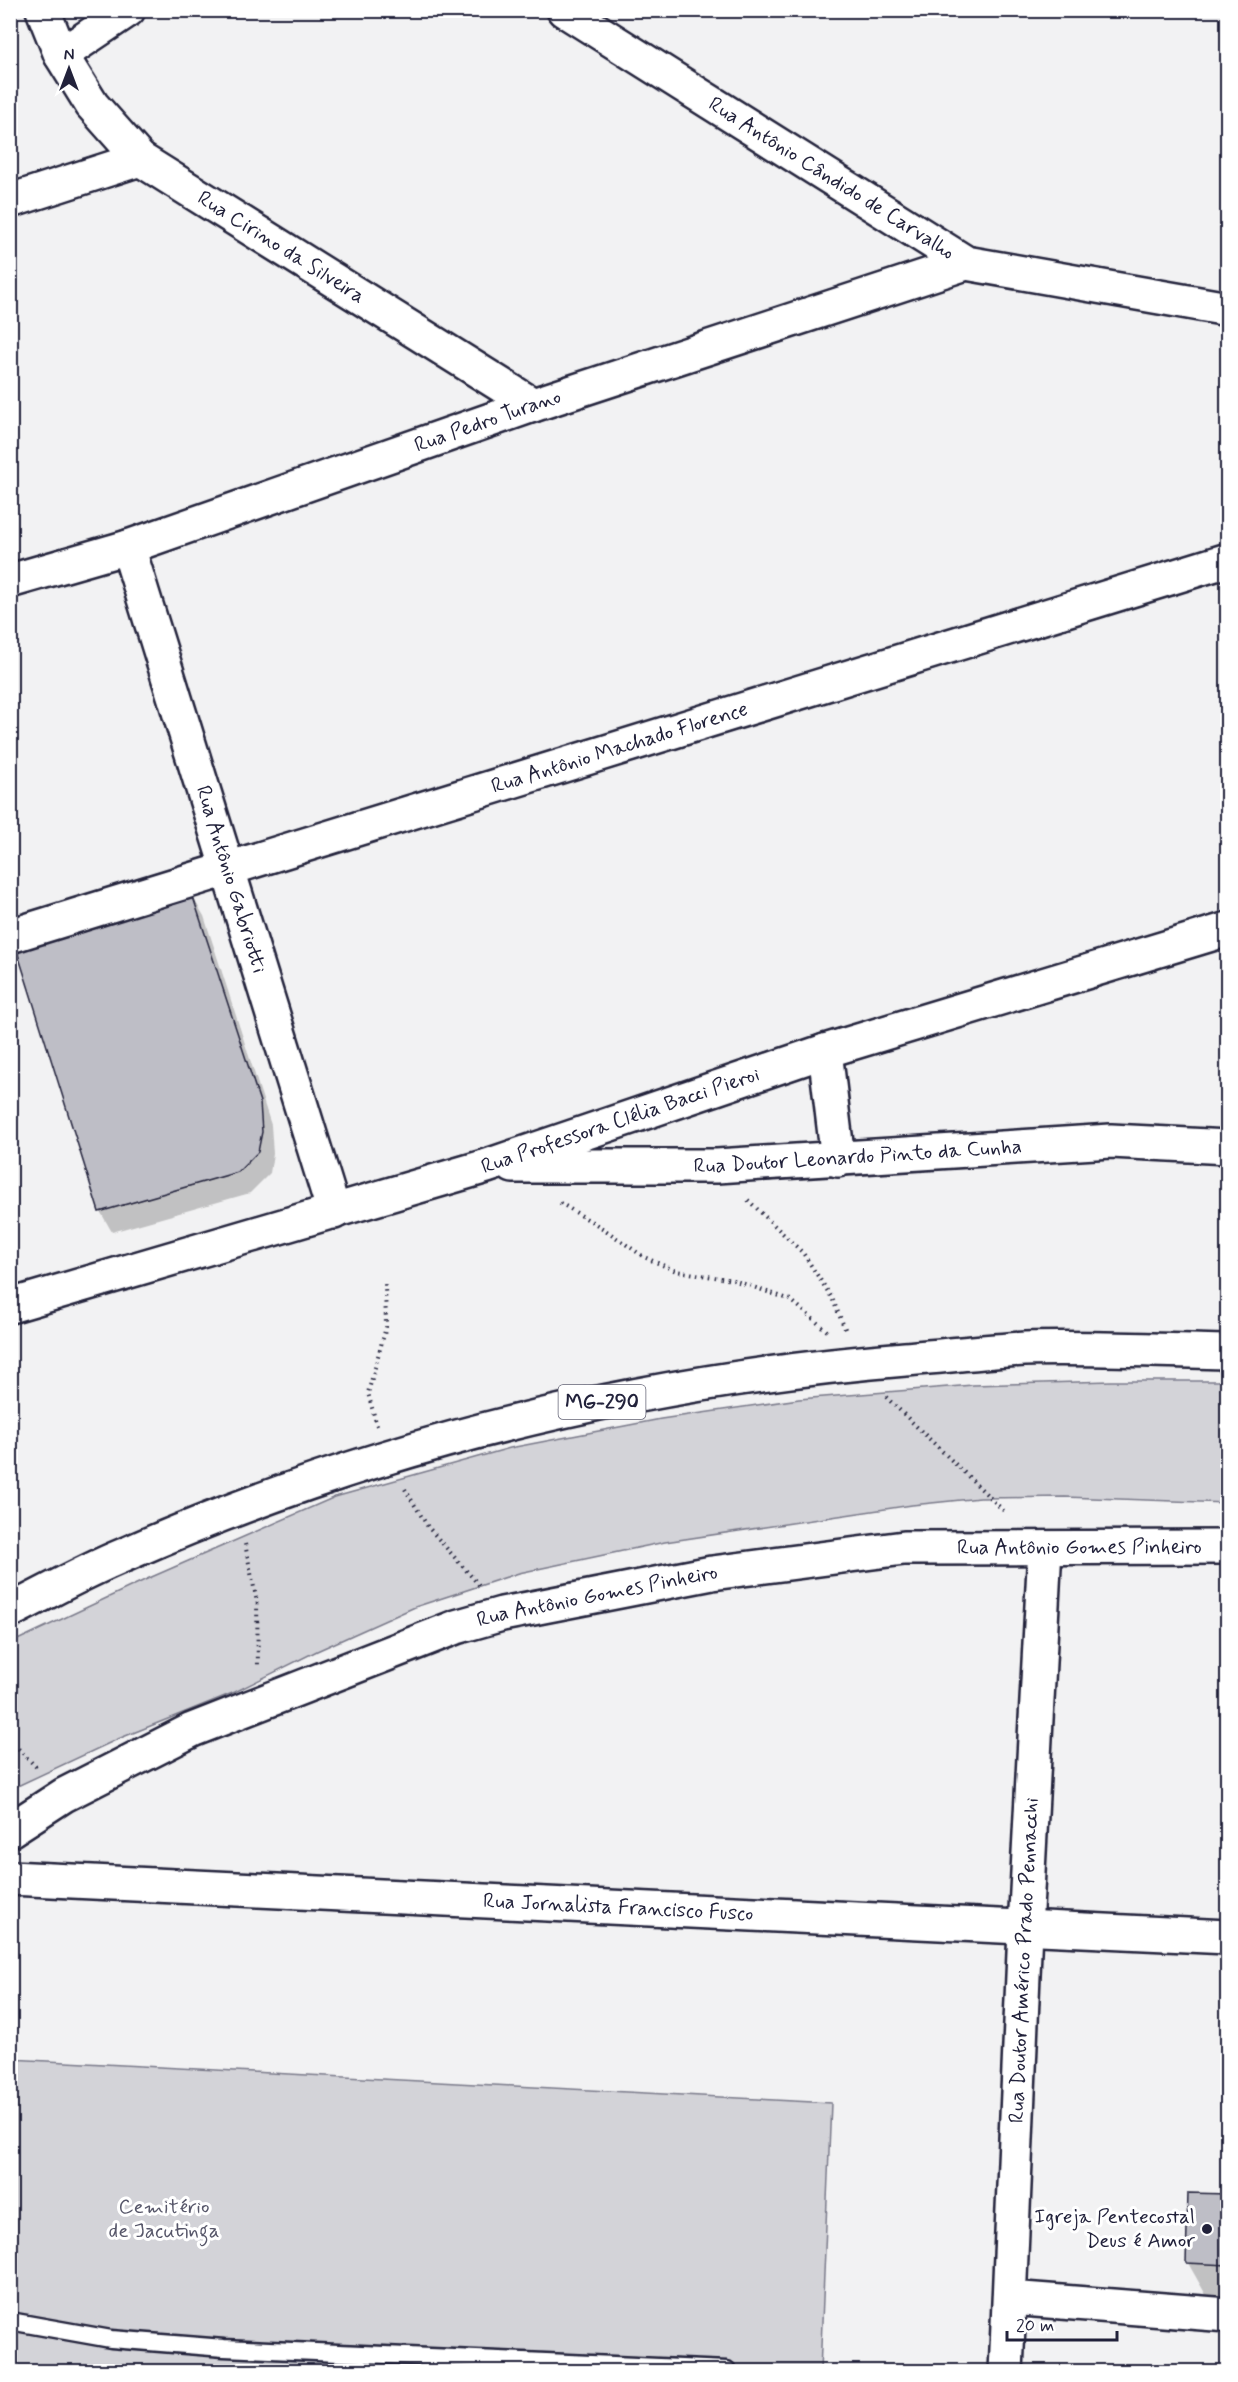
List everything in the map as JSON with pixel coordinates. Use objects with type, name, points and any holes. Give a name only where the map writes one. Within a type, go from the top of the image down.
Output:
[{"type":"main road","name":"Rua Cirino da Silveira","points":[[43,10],[61,55],[92,105],[140,159],[533,405]]},
{"type":"main road","points":[[61,55],[128,10]]},
{"type":"main road","name":"Rua Antônio Cândido de Carvalho","points":[[564,10],[966,263],[1227,309]]},
{"type":"main road","points":[[10,201],[140,159]]},
{"type":"main road","name":"Rua Pedro Turano","points":[[10,581],[128,547],[533,405],[966,263]]},
{"type":"main road","name":"Rua Antônio Gabriotti","points":[[128,547],[230,869],[334,1212]]},
{"type":"main road","name":"Rua Antônio Machado Florence","points":[[10,936],[1227,560]]},
{"type":"main road","name":"Rua Professora Clélia Bacci Pieroi","points":[[16,1306],[487,1166],[825,1051],[1227,929]]},
{"type":"main road","points":[[825,1051],[838,1160]]},
{"type":"main road","name":"Rua Doutor Leonardo Pinto da Cunha","points":[[487,1166],[717,1166],[1111,1141],[1227,1147]]},
{"type":"main road","name":"MG-290","points":[[10,1611],[121,1556],[236,1508],[385,1457],[573,1407],[706,1382],[860,1363],[1024,1349],[1227,1352]]},
{"type":"main road","name":"Rua Antônio Gomes Pinheiro","points":[[10,1830],[64,1795],[192,1730],[456,1627],[502,1614],[712,1573],[893,1550],[1227,1547]]},
{"type":"main road","name":"Rua Doutor Américo Prado Pennacchi","points":[[1006,2372],[1024,1929],[1045,1548]]},
{"type":"main road","name":"Rua Jornalista Francisco Fusco","points":[[10,1878],[1024,1929],[1227,1937]]},
{"type":"main road","points":[[1010,2298],[1227,2315]]},
{"type":"lane","points":[[10,2321],[111,2339],[224,2348],[727,2370]]},
{"type":"path","points":[[717,1166],[771,1224],[803,1253],[832,1298],[860,1363],[879,1391],[952,1463],[1045,1548]]},
{"type":"path","points":[[550,1198],[604,1229],[644,1257],[676,1270],[733,1280],[791,1300],[802,1307],[860,1363]]},
{"type":"path","points":[[385,1283],[386,1327],[368,1393],[385,1457],[428,1527],[502,1614]]},
{"type":"path","points":[[236,1508],[257,1602],[257,1665],[266,1701]]},
{"type":"green space","points":[[1111,1381],[1227,1381],[1227,1503],[1065,1497],[980,1498],[912,1505],[665,1542],[519,1573],[415,1607],[317,1651],[235,1692],[118,1739],[11,1789],[11,1643],[147,1579],[335,1497],[510,1448],[661,1419],[799,1399],[973,1385]]},
{"type":"green space","name":"Cemitério de Jacutinga","points":[[10,2059],[831,2103],[820,2371],[11,2371]]},
{"type":"building","points":[[192,894],[260,1102],[262,1132],[258,1152],[238,1172],[99,1212],[16,948]]},
{"type":"building","name":"Igreja Pentecostal Deus é Amor","points":[[1188,2193],[1228,2194],[1228,2265],[1186,2263]]},
{"type":"place","name":"Igreja Pentecostal Deus é Amor","points":[[1207,2229]]}]
